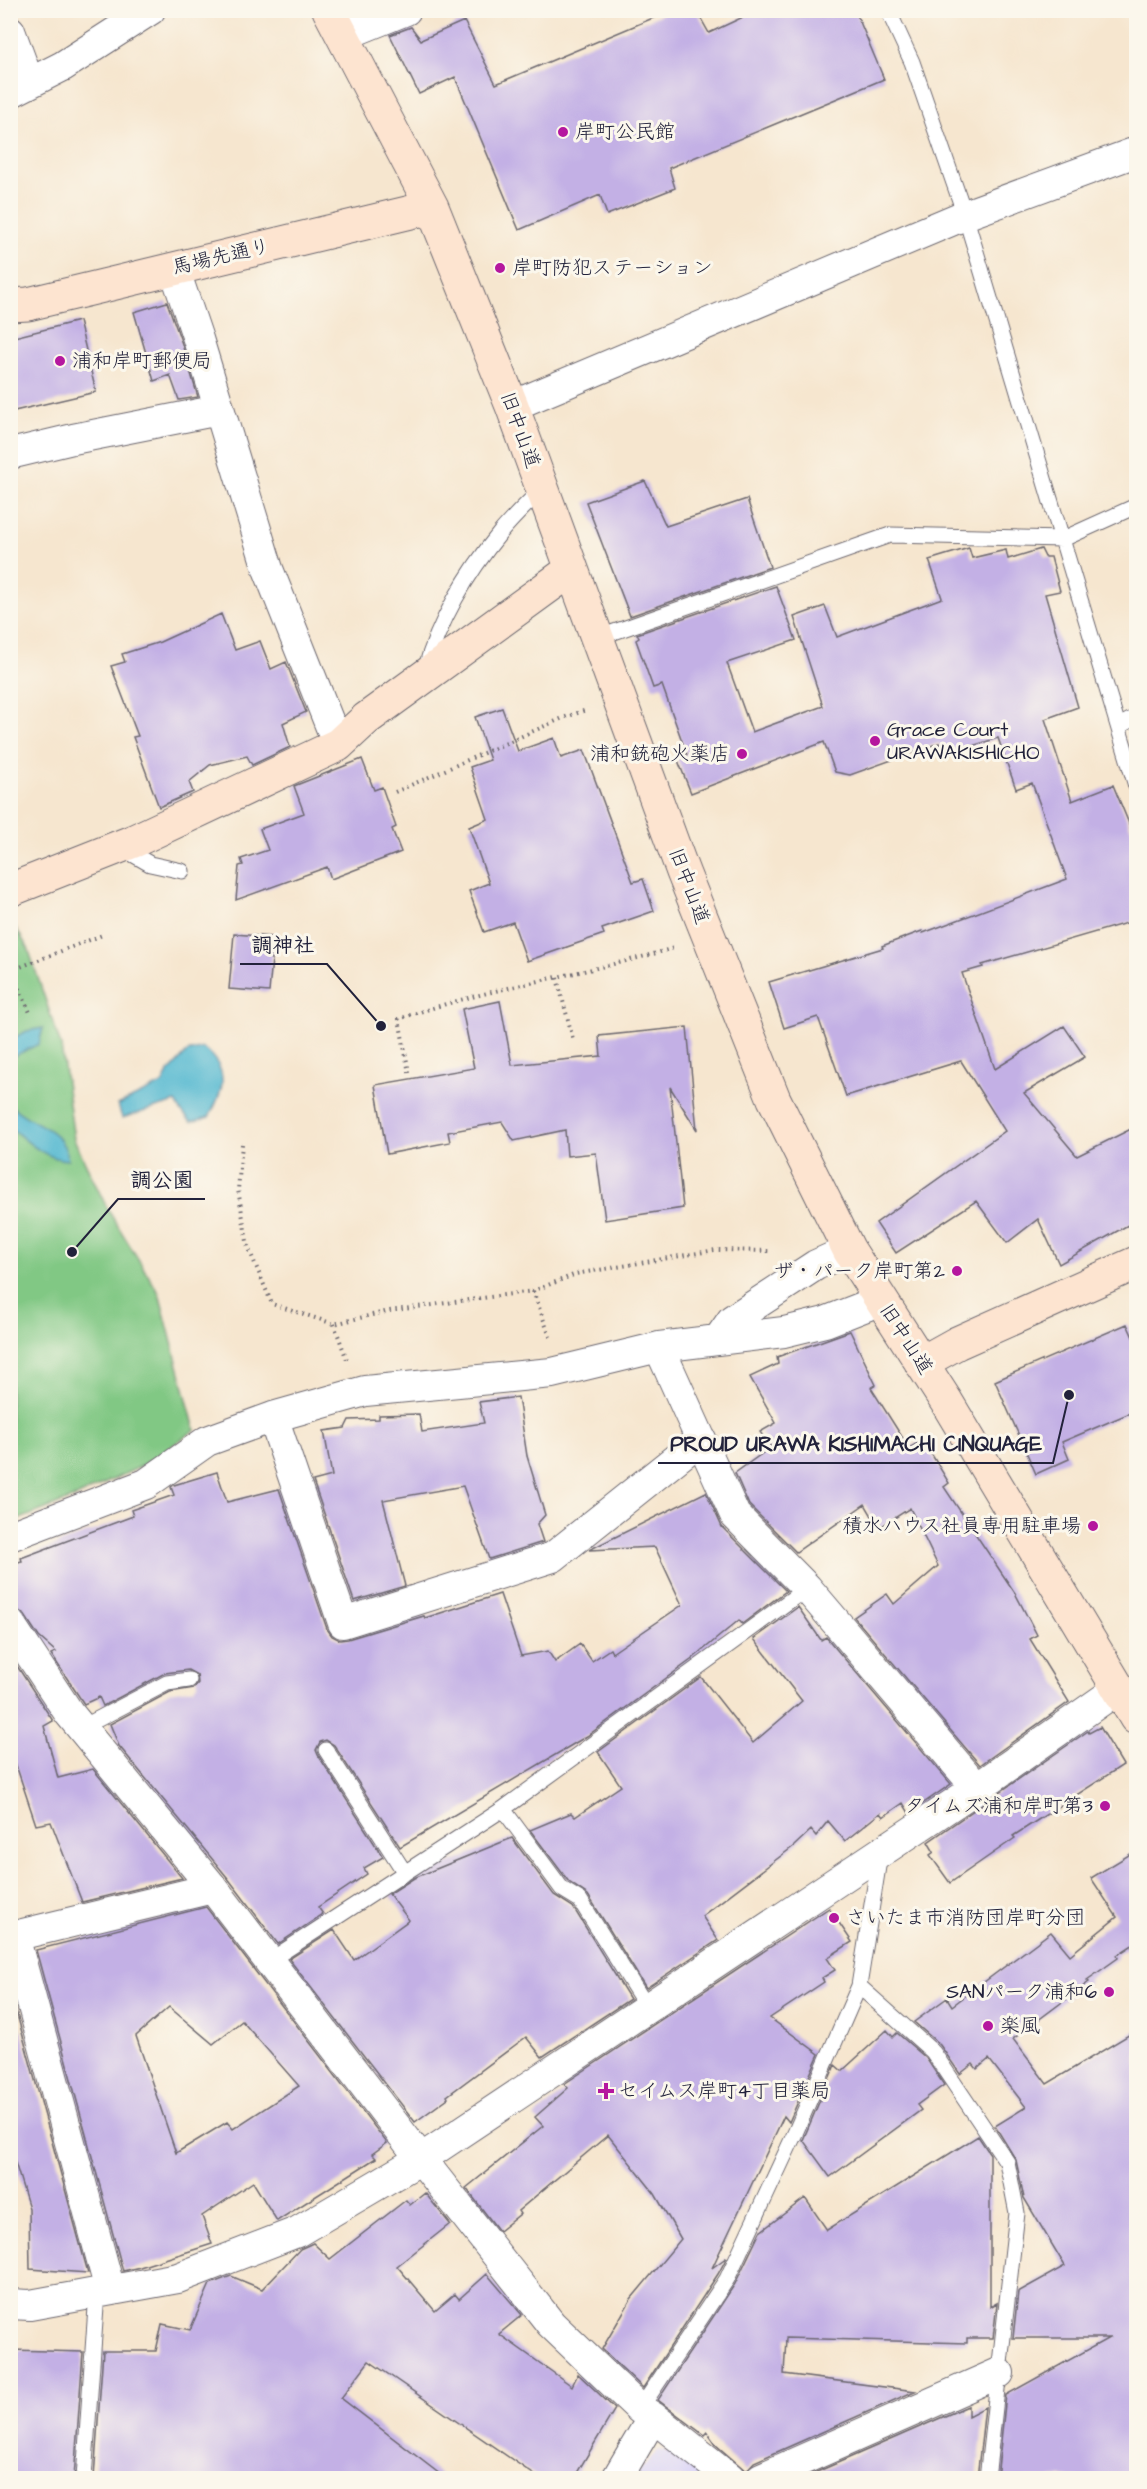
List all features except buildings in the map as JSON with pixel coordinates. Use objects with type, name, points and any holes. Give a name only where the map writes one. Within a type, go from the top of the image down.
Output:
[{"type":"main road","name":"旧中山道","points":[[335,23],[432,207],[512,406],[618,699],[709,938],[774,1098],[833,1222],[849,1250],[952,1411],[1137,1719]]},
{"type":"main road","name":"馬場先通り","points":[[10,305],[28,304],[432,207]]},
{"type":"main road","points":[[10,890],[119,847],[338,745],[366,719],[571,570]]},
{"type":"main road","points":[[921,1363],[957,1343],[1137,1263]]},
{"type":"street","points":[[10,31],[20,88],[63,66],[150,10]]},
{"type":"street","points":[[335,23],[406,10]]},
{"type":"street","points":[[512,406],[965,215],[1137,152]]},
{"type":"street","points":[[174,268],[268,569],[338,745]]},
{"type":"street","points":[[10,454],[72,438],[219,410]]},
{"type":"street","points":[[718,1340],[732,1320],[816,1265],[849,1250]]},
{"type":"street","points":[[10,1536],[146,1484],[207,1441],[273,1417],[365,1391],[552,1373],[659,1347],[784,1332],[825,1322],[881,1300]]},
{"type":"street","points":[[659,1347],[735,1515],[807,1588],[977,1788]]},
{"type":"street","points":[[273,1417],[344,1623],[553,1557],[701,1439]]},
{"type":"street","points":[[10,1624],[69,1713],[213,1888],[551,2324],[647,2413],[730,2478]]},
{"type":"street","points":[[10,2304],[30,2304],[178,2278],[297,2232],[421,2159],[977,1788],[1118,1689]]},
{"type":"street","points":[[104,2291],[12,1936],[213,1888]]},
{"type":"street","points":[[761,2478],[999,2373]]},
{"type":"street","points":[[617,2478],[647,2413]]},
{"type":"lane","points":[[888,10],[912,62],[965,215],[1137,786]]},
{"type":"lane","points":[[423,677],[431,648],[479,562],[501,531],[542,489]]},
{"type":"lane","points":[[597,638],[890,535],[1063,539],[1137,506]]},
{"type":"lane","points":[[1119,726],[1137,717]]},
{"type":"lane","points":[[119,847],[150,864],[182,871]]},
{"type":"lane","points":[[269,1961],[503,1809],[807,1588]]},
{"type":"lane","points":[[81,1728],[167,1683],[189,1680]]},
{"type":"lane","points":[[326,1750],[405,1873]]},
{"type":"lane","points":[[503,1809],[562,1889],[580,1900],[647,2007]]},
{"type":"lane","points":[[647,2413],[728,2279],[859,1986],[881,1850]]},
{"type":"lane","points":[[859,1986],[933,2052],[1007,2162],[1017,2213],[987,2478]]},
{"type":"lane","points":[[84,2478],[104,2291]]},
{"type":"path","points":[[395,792],[563,718],[618,699]]},
{"type":"path","points":[[31,1015],[11,969],[105,934]]},
{"type":"path","points":[[409,1072],[399,1019],[480,994],[636,960],[709,938]]},
{"type":"path","points":[[557,978],[573,1039]]},
{"type":"path","points":[[242,1144],[238,1190],[248,1247],[272,1304],[334,1324],[389,1311],[533,1291],[576,1274],[715,1250],[775,1252]]},
{"type":"path","points":[[533,1291],[554,1346]]},
{"type":"path","points":[[334,1324],[350,1367]]},
{"type":"shaded area","points":[[658,2450],[678,2451],[709,2478],[633,2478]]},
{"type":"green space","points":[[10,919],[28,948],[61,1046],[74,1139],[108,1210],[159,1293],[195,1430],[142,1466],[74,1498],[10,1523]]},
{"type":"water","points":[[43,1028],[39,1044],[14,1056],[11,1061],[11,1039],[27,1031]]},
{"type":"water","points":[[203,1048],[218,1064],[222,1081],[218,1098],[209,1117],[191,1122],[176,1102],[122,1118],[118,1105],[162,1084],[168,1073],[187,1052]]},
{"type":"water","points":[[10,1104],[18,1112],[45,1127],[60,1139],[68,1160],[44,1153],[11,1128]]},
{"type":"place","name":"岸町公民館","points":[[563,132]]},
{"type":"place","name":"岸町防犯ステーション","points":[[500,268]]},
{"type":"place","name":"浦和岸町郵便局","points":[[60,361]]},
{"type":"place","name":"Grace Court URAWAKISHICHO","points":[[875,741]]},
{"type":"place","name":"浦和銃砲火薬店","points":[[742,754]]},
{"type":"place","name":"調神社","points":[[381,1026]]},
{"type":"place","name":"調公園","points":[[72,1252]]},
{"type":"place","name":"ザ・パーク岸町第2","points":[[957,1271]]},
{"type":"place","name":"PROUD URAWA KISHIMACHI CINQUAGE","points":[[1069,1395]]},
{"type":"place","name":"積水ハウス社員専用駐車場","points":[[1093,1526]]},
{"type":"place","name":"タイムズ浦和岸町第3","points":[[1105,1806]]},
{"type":"place","name":"さいたま市消防団岸町分団","points":[[834,1918]]},
{"type":"place","name":"SANパーク浦和6","points":[[1109,1992]]},
{"type":"place","name":"楽風","points":[[988,2026]]},
{"type":"place","name":"セイムス岸町4丁目薬局","points":[[606,2091]]}]
